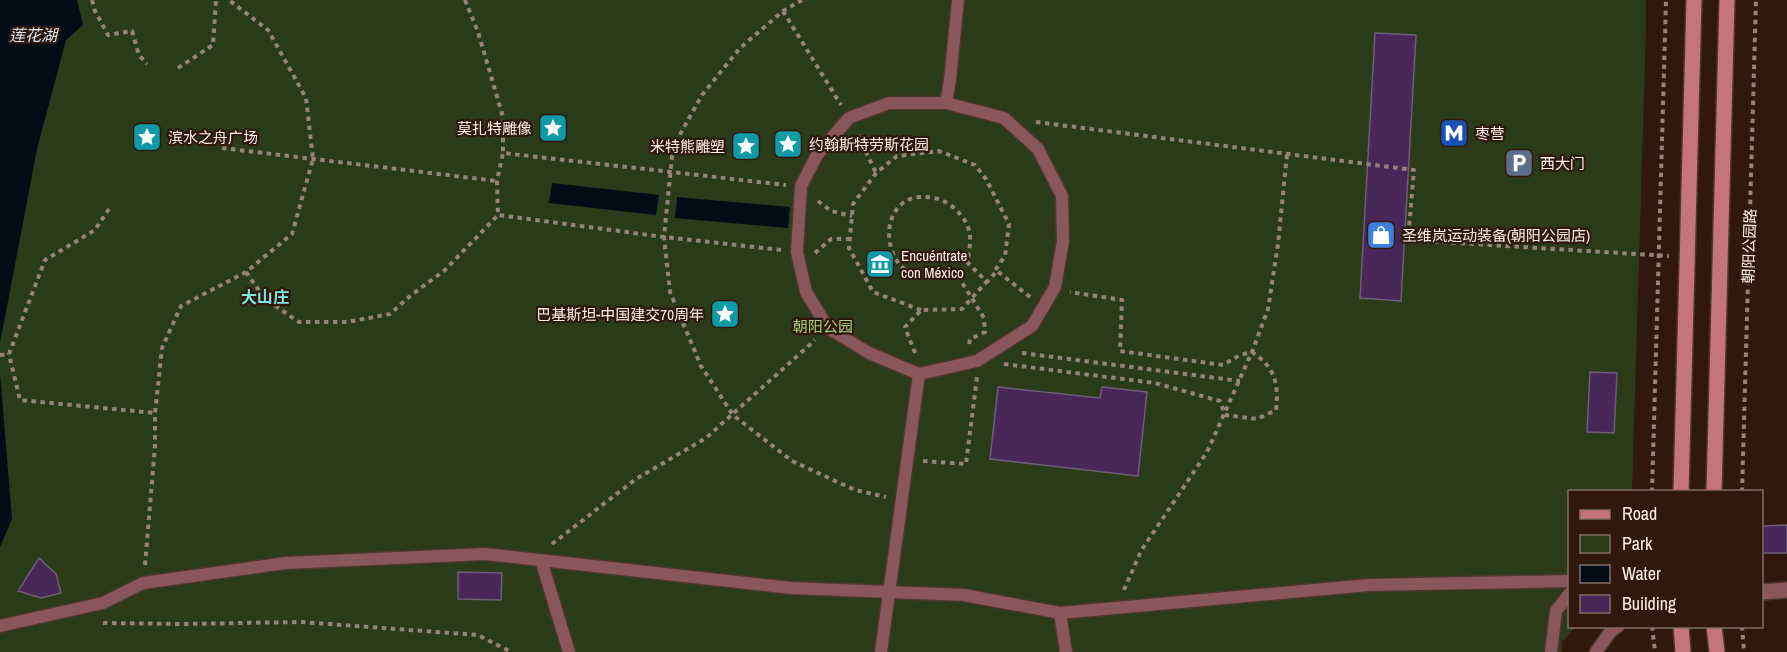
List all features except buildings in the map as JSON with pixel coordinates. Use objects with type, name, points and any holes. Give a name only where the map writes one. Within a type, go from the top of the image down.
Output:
[{"type":"main road","points":[[1681,490],[1694,0]]},
{"type":"main road","name":"朝阳公园路","points":[[1714,490],[1727,0]]},
{"type":"main road","points":[[1681,628],[1683,652]]},
{"type":"main road","points":[[1714,628],[1717,652]]},
{"type":"street","points":[[1763,592],[1787,590]]},
{"type":"lane","points":[[946,103],[958,0]]},
{"type":"lane","points":[[946,103],[1004,118],[1038,149],[1062,196],[1063,241],[1055,288],[1032,326],[978,361],[919,374],[869,353],[828,328],[806,292],[796,252],[801,186],[817,155],[849,118],[889,104],[946,103]]},
{"type":"lane","points":[[881,652],[919,374]]},
{"type":"lane","points":[[0,626],[103,603],[143,583],[286,563],[485,554],[791,588],[964,595],[1060,613],[1369,585],[1568,581]]},
{"type":"lane","points":[[541,560],[569,652]]},
{"type":"lane","points":[[1551,652],[1556,611],[1568,594]]},
{"type":"lane","points":[[1060,613],[1066,652]]},
{"type":"lane","points":[[1596,652],[1611,631],[1616,628]]},
{"type":"path","points":[[92,0],[94,11],[108,34],[132,31],[139,55],[147,64]]},
{"type":"path","points":[[178,68],[213,45],[216,0]]},
{"type":"path","points":[[143,583],[162,348],[181,306],[246,272],[291,234],[314,159],[306,98],[268,30],[229,0]]},
{"type":"path","points":[[246,272],[265,299],[299,322],[347,322],[390,314],[445,270],[498,215],[497,181],[503,153],[503,117],[478,32],[465,0]]},
{"type":"path","points":[[802,0],[783,11],[740,48],[702,95],[673,147],[664,237],[670,292],[700,366],[734,415],[792,462],[855,490],[902,501]]},
{"type":"path","points":[[1652,490],[1666,0]]},
{"type":"path","name":"朝阳公园路","points":[[1742,490],[1756,0]]},
{"type":"path","points":[[783,11],[849,118],[876,173]]},
{"type":"path","points":[[1004,118],[1414,170],[1408,240],[1658,254],[1687,259]]},
{"type":"path","points":[[222,148],[497,181]]},
{"type":"path","points":[[987,282],[1005,256],[1009,224],[986,179],[975,165],[939,151],[897,156],[876,173],[853,204],[849,248],[873,292],[921,310],[962,309],[997,272],[1033,299],[1045,284],[1061,290],[1122,300],[1120,351],[1223,365],[1240,355],[1252,352],[1271,369],[1278,391],[1276,410],[1257,419],[1225,415]]},
{"type":"path","points":[[503,153],[801,186],[831,211],[852,216]]},
{"type":"path","points":[[1117,608],[1141,551],[1207,452],[1252,352],[1268,309],[1278,244],[1287,154]]},
{"type":"path","points":[[969,347],[970,339],[985,332],[984,318],[955,271],[938,278],[915,276],[899,266],[892,250],[888,229],[896,209],[911,197],[932,196],[953,207],[969,225],[971,244],[967,262],[987,282]]},
{"type":"path","points":[[109,209],[95,230],[45,260],[9,354],[20,400],[155,413]]},
{"type":"path","points":[[498,215],[796,252],[815,253],[831,239],[850,238]]},
{"type":"path","points":[[919,374],[919,364],[905,327],[921,310]]},
{"type":"path","points":[[541,560],[552,543],[636,479],[706,438],[828,328]]},
{"type":"path","points":[[992,352],[1022,353],[1240,381]]},
{"type":"path","points":[[0,355],[9,354]]},
{"type":"path","points":[[908,460],[966,464],[978,361],[1155,382],[1220,401],[1225,415]]},
{"type":"path","points":[[100,623],[300,622],[478,635],[511,652]]},
{"type":"path","points":[[1652,628],[1655,652]]},
{"type":"path","points":[[1742,628],[1744,652]]},
{"type":"green space","name":"朝阳公园","points":[[0,0],[1646,0],[1632,490],[1568,490],[1568,628],[1574,628],[1562,642],[1562,652],[0,652]]},
{"type":"water","name":"莲花湖","points":[[0,0],[77,0],[83,25],[66,40],[37,149],[0,343]]},
{"type":"water","points":[[552,183],[659,195],[656,215],[549,203]]},
{"type":"water","points":[[677,197],[790,207],[788,228],[675,218]]},
{"type":"water","points":[[0,373],[12,519],[0,547]]},
{"type":"place","name":"莫扎特雕像","points":[[553,128]]},
{"type":"place","name":"枣营","points":[[1454,133]]},
{"type":"place","name":"滨水之舟广场","points":[[147,137]]},
{"type":"place","name":"约翰斯特劳斯花园","points":[[788,144]]},
{"type":"place","name":"米特熊雕塑","points":[[746,146]]},
{"type":"place","name":"西大门","points":[[1519,163]]},
{"type":"place","name":"圣维岚运动装备(朝阳公园店)","points":[[1381,235]]},
{"type":"place","name":"Encuéntrate con México","points":[[880,264]]},
{"type":"place","name":"巴基斯坦-中国建交70周年","points":[[725,314]]},
{"type":"district","name":"大山庄","points":[[265,297]]}]
